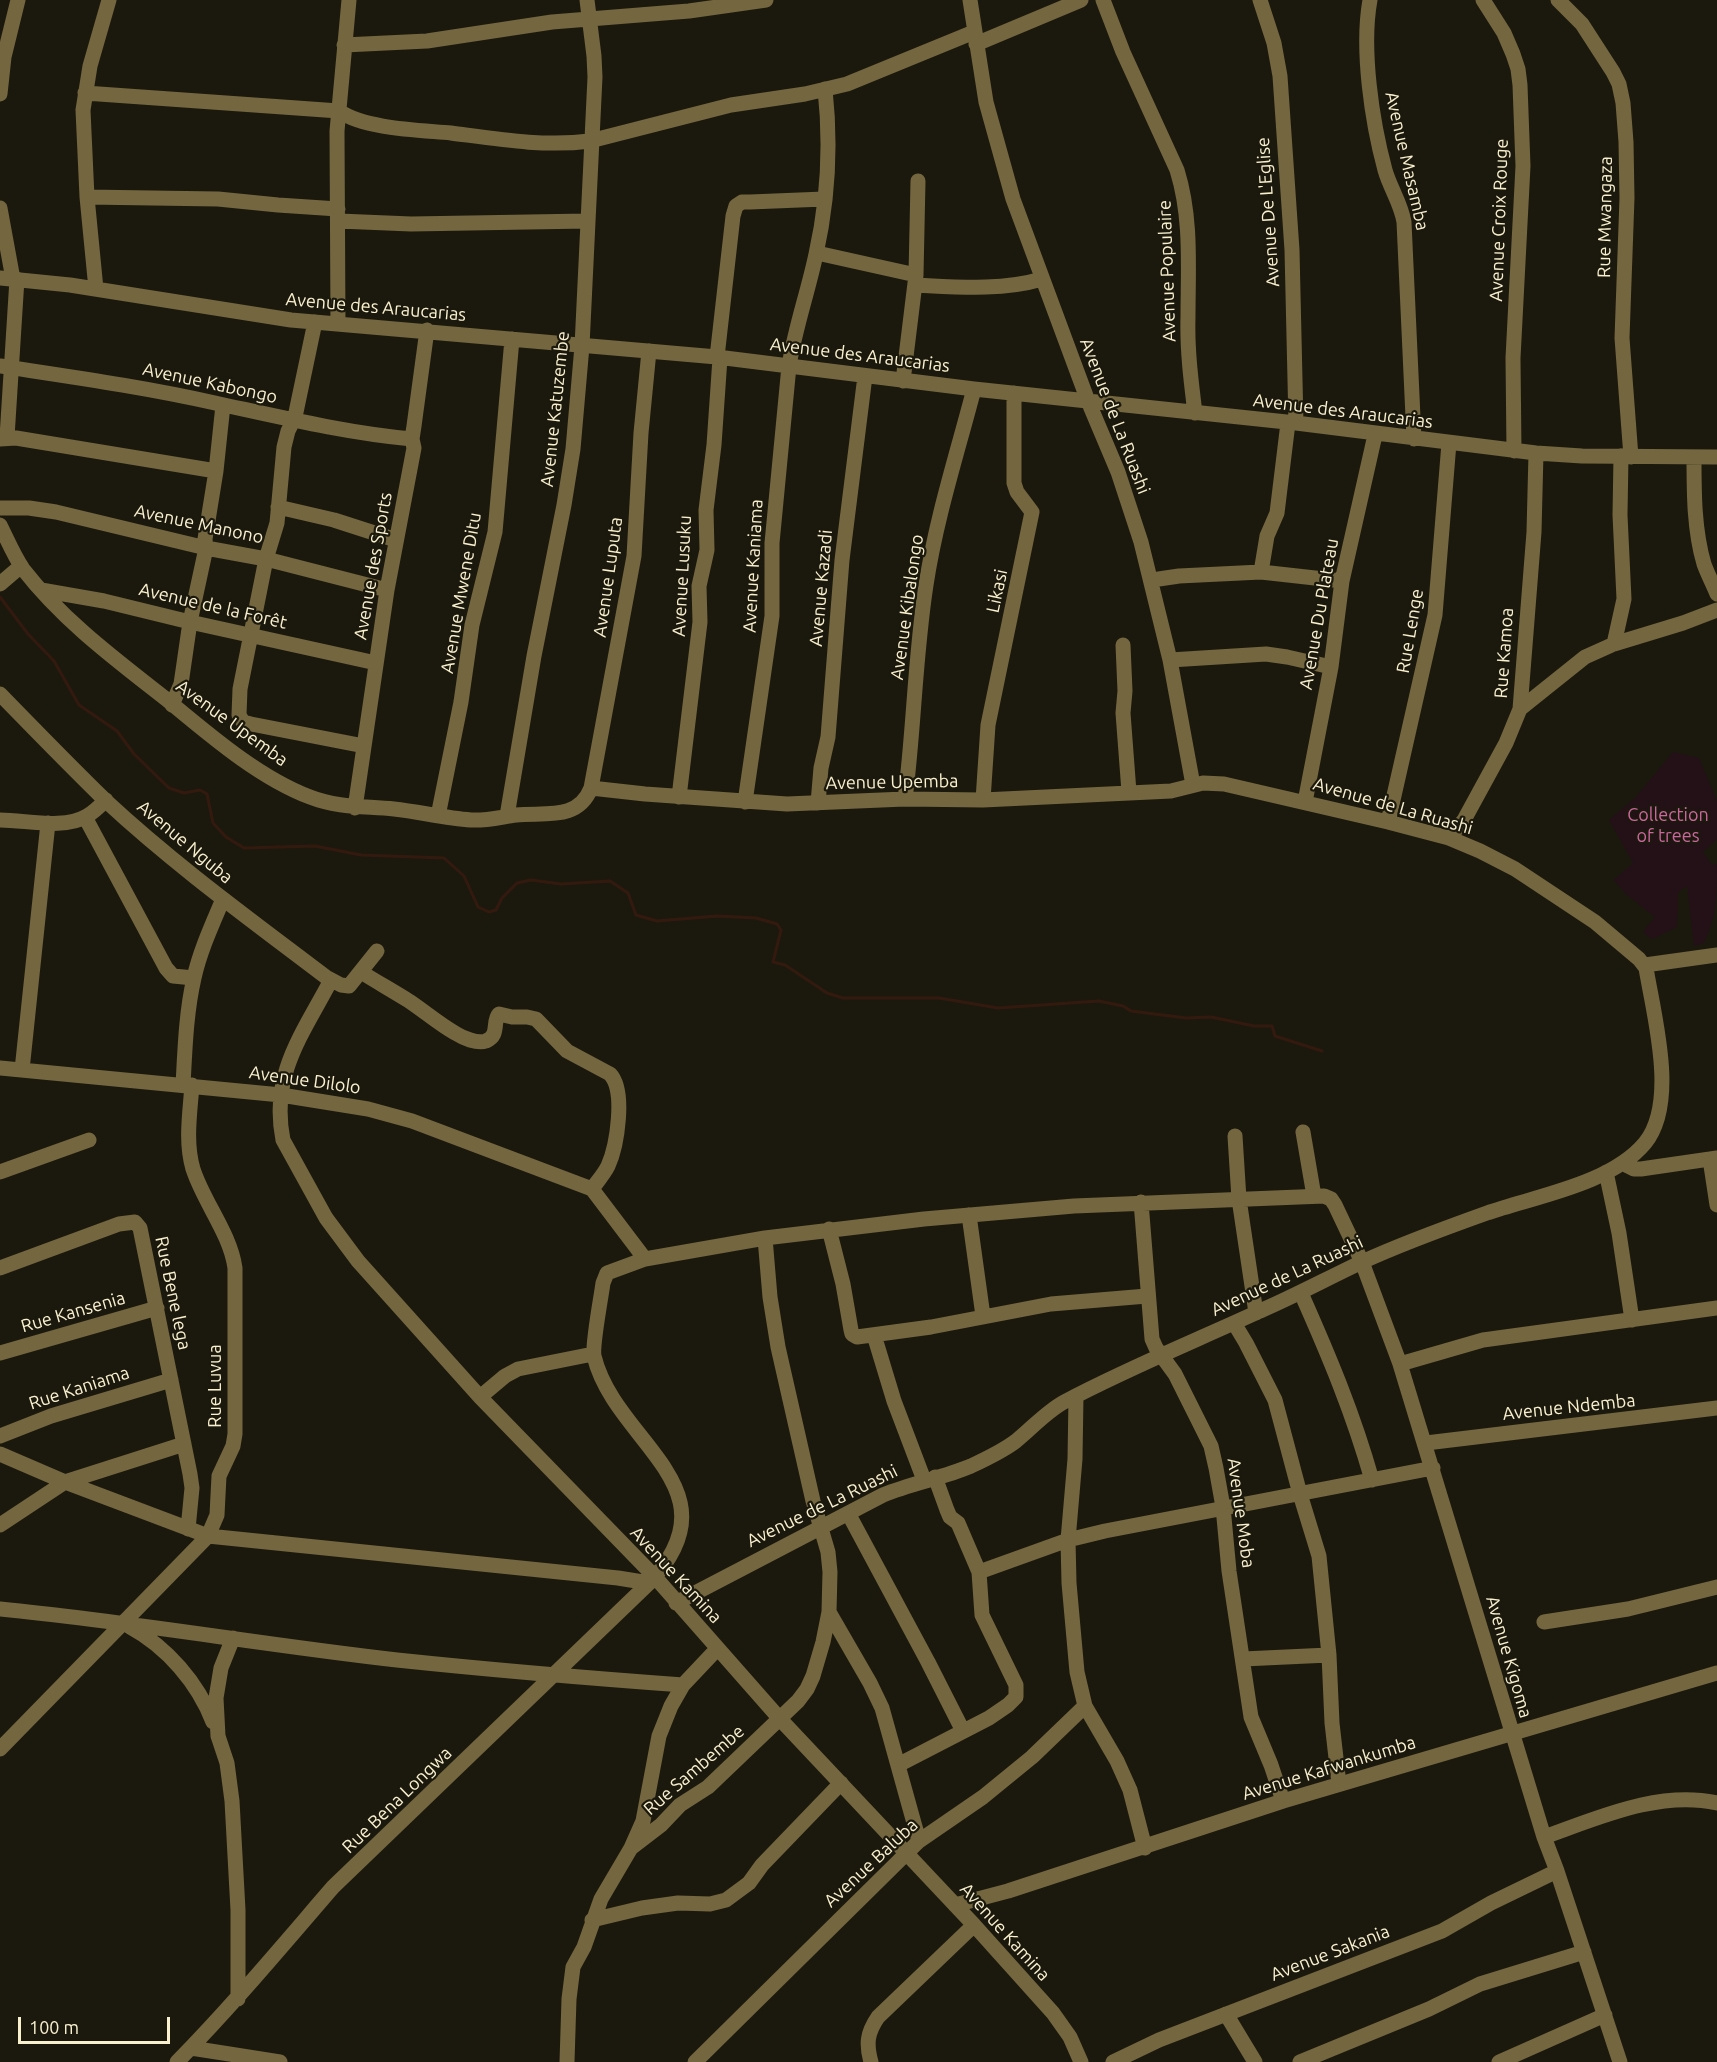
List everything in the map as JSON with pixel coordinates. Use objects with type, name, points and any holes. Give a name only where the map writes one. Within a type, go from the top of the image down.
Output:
[{"type":"street","points":[[0,94],[4,57],[18,0]]},
{"type":"street","points":[[96,289],[83,125],[90,66],[109,0]]},
{"type":"street","points":[[338,324],[337,140],[349,0]]},
{"type":"street","name":"Avenue Katuzembe","points":[[507,816],[534,656],[564,505],[575,429],[582,346],[594,77],[594,56],[586,0]]},
{"type":"street","points":[[344,45],[427,41],[552,22],[689,11],[766,0]]},
{"type":"street","name":"Avenue de La Ruashi","points":[[676,1603],[883,1495],[971,1466],[1019,1438],[1062,1403],[1161,1355],[1426,1234],[1491,1211],[1545,1196],[1624,1164],[1650,1137],[1660,1112],[1662,1065],[1645,965],[1595,922],[1515,869],[1449,838],[1305,801],[1212,783],[1193,785],[1170,660],[1152,580],[1118,472],[1088,400],[1013,199],[986,102],[970,0]]},
{"type":"street","points":[[85,93],[339,111],[360,122],[545,143],[590,141],[731,105],[847,84],[1081,0]]},
{"type":"street","name":"Avenue Populaire","points":[[1102,0],[1123,52],[1178,170],[1183,186],[1189,252],[1188,334],[1195,413]]},
{"type":"street","name":"Avenue De L'Eglise","points":[[1260,0],[1274,43],[1280,76],[1292,250],[1292,423],[1277,513],[1266,541],[1261,572]]},
{"type":"street","name":"Avenue Masamba","points":[[1370,0],[1368,53],[1375,122],[1386,172],[1402,208],[1404,222],[1414,439]]},
{"type":"street","name":"Rue Mwangaza","points":[[1558,0],[1582,24],[1613,72],[1619,84],[1623,103],[1627,198],[1622,338],[1626,456],[1620,515],[1624,599],[1614,644]]},
{"type":"street","name":"Avenue Croix Rouge","points":[[1489,2],[1513,54],[1520,86],[1523,166],[1513,358],[1514,451]]},
{"type":"street","name":"Avenue Kaniama","points":[[745,802],[772,616],[772,543],[789,366],[792,345],[817,253],[824,199],[829,135],[825,89]]},
{"type":"street","points":[[903,381],[916,280],[918,181]]},
{"type":"street","points":[[87,197],[218,199],[411,224],[587,221]]},
{"type":"street","name":"Avenue Lusuku","points":[[679,797],[700,622],[700,578],[707,550],[706,510],[714,445],[718,358],[733,216],[736,206],[742,202],[824,199]]},
{"type":"street","points":[[0,208],[10,279],[3,438],[216,471]]},
{"type":"street","points":[[817,253],[916,280],[970,287],[1020,286],[1042,279]]},
{"type":"street","name":"Avenue des Araucarias","points":[[10,279],[96,289],[315,322],[427,330],[718,358],[903,381],[1292,423],[1514,451],[1717,457]]},
{"type":"street","points":[[315,322],[294,420],[288,431],[284,447],[275,533],[266,559],[250,635],[238,709],[240,719],[251,724],[364,746]]},
{"type":"street","name":"Avenue des Sports","points":[[355,808],[387,590],[414,448],[412,439],[427,330]]},
{"type":"street","name":"Avenue Mwene Ditu","points":[[438,816],[461,702],[472,625],[495,532],[512,339]]},
{"type":"street","name":"Avenue Luputa","points":[[582,805],[591,789],[635,550],[641,433],[649,351]]},
{"type":"street","name":"Avenue Kabongo","points":[[5,367],[148,389],[294,420],[412,439]]},
{"type":"street","name":"Avenue Kazadi","points":[[818,803],[821,768],[828,737],[842,560],[865,376]]},
{"type":"street","name":"Avenue Kibalongo","points":[[905,799],[911,754],[921,627],[930,560],[974,389]]},
{"type":"street","name":"Likasi","points":[[983,800],[988,725],[1032,512],[1014,487],[1014,393]]},
{"type":"street","points":[[172,705],[181,684],[190,622],[206,548],[205,539],[216,471],[223,405]]},
{"type":"street","name":"Avenue Du Plateau","points":[[1305,801],[1331,667],[1342,581],[1375,435]]},
{"type":"street","name":"Rue Lenge","points":[[1388,822],[1436,615],[1449,443]]},
{"type":"street","name":"Rue Kamoa","points":[[1449,838],[1464,820],[1506,743],[1520,709],[1534,532],[1536,453]]},
{"type":"street","points":[[1694,458],[1695,506],[1699,537],[1705,565],[1717,594]]},
{"type":"street","points":[[278,507],[334,520],[396,540]]},
{"type":"street","name":"Avenue Manono","points":[[0,508],[41,509],[206,548],[266,559],[387,590]]},
{"type":"street","name":"Avenue Upemba","points":[[0,525],[21,566],[41,591],[103,650],[197,725],[260,770],[288,786],[328,803],[355,808],[397,809],[477,820],[567,812],[582,805]]},
{"type":"street","points":[[1,584],[21,566]]},
{"type":"street","points":[[1152,580],[1179,576],[1261,572],[1342,581]]},
{"type":"street","name":"Avenue de la Forêt","points":[[41,591],[104,601],[376,663]]},
{"type":"street","points":[[1520,709],[1576,663],[1595,652],[1717,610]]},
{"type":"street","points":[[1123,645],[1125,691],[1123,713],[1129,792]]},
{"type":"street","points":[[1170,660],[1266,654],[1331,667]]},
{"type":"street","name":"Avenue Nguba","points":[[0,694],[106,800],[223,899],[331,980]]},
{"type":"street","name":"Avenue Upemba","points":[[591,789],[787,804],[905,799],[983,800],[1172,791],[1193,785]]},
{"type":"street","points":[[0,820],[48,823],[74,820],[85,817],[106,800]]},
{"type":"street","points":[[85,817],[166,968],[173,976],[194,978]]},
{"type":"street","points":[[22,1070],[48,823]]},
{"type":"street","name":"Rue Luvua","points":[[0,1749],[208,1536],[217,1515],[219,1476],[233,1446],[235,1434],[235,1268],[230,1250],[192,1166],[187,1085],[187,1023],[194,978],[202,950],[223,899]]},
{"type":"street","points":[[331,980],[347,986],[377,951]]},
{"type":"street","points":[[1645,965],[1717,955]]},
{"type":"street","points":[[360,972],[407,1000],[455,1033],[473,1041],[480,1042],[492,1037],[496,1031],[496,1018],[499,1014],[536,1019],[567,1051],[615,1079],[619,1093],[614,1145],[608,1166],[592,1189],[645,1259]]},
{"type":"street","name":"Avenue Kamina","points":[[331,980],[290,1057],[280,1095],[280,1126],[283,1140],[326,1218],[358,1261],[480,1397],[676,1603],[780,1719],[974,1925],[1053,2013],[1070,2037],[1081,2062]]},
{"type":"street","name":"Avenue Dilolo","points":[[0,1068],[280,1095],[368,1109],[392,1115],[592,1189]]},
{"type":"street","points":[[480,1397],[505,1376],[518,1369],[593,1354],[603,1283],[607,1273],[645,1259],[830,1229],[1024,1209],[1314,1196],[1303,1132]]},
{"type":"street","points":[[1235,1136],[1239,1199],[1256,1313]]},
{"type":"street","points":[[0,1172],[89,1140]]},
{"type":"street","points":[[1624,1164],[1634,1169],[1641,1169],[1714,1158],[1717,1205]]},
{"type":"street","points":[[1606,1172],[1619,1233],[1632,1320]]},
{"type":"street","name":"Avenue Kigoma","points":[[1314,1196],[1324,1196],[1333,1201],[1362,1262],[1400,1364],[1426,1443],[1511,1733],[1620,2062]]},
{"type":"street","name":"Avenue Moba","points":[[1141,1202],[1152,1339],[1175,1374],[1210,1446],[1223,1507],[1229,1571],[1251,1717],[1272,1765],[1283,1801]]},
{"type":"street","points":[[969,1215],[982,1316]]},
{"type":"street","name":"Rue Bene lega","points":[[0,1268],[120,1224],[135,1222],[140,1228],[192,1488],[188,1529]]},
{"type":"street","points":[[830,1229],[852,1334],[857,1337],[931,1327],[1051,1304],[1148,1296]]},
{"type":"street","name":"Rue Sambembe","points":[[631,1848],[661,1825],[680,1805],[708,1787],[798,1701],[810,1683],[822,1649],[829,1612],[828,1552],[813,1501],[778,1347],[770,1297],[765,1238]]},
{"type":"street","points":[[1300,1293],[1344,1391],[1372,1480]]},
{"type":"street","name":"Rue Kansenia","points":[[0,1353],[157,1308]]},
{"type":"street","points":[[1400,1364],[1483,1340],[1717,1308]]},
{"type":"street","points":[[1233,1323],[1246,1343],[1275,1400],[1319,1556],[1339,1784]]},
{"type":"street","points":[[874,1335],[894,1401],[950,1517],[958,1523],[979,1572],[982,1615],[1016,1685],[1016,1697],[989,1718],[898,1765]]},
{"type":"street","name":"Rue Bena Longwa","points":[[177,2062],[238,1999],[288,1936],[333,1887],[652,1580],[674,1552],[681,1533],[680,1502],[668,1473],[622,1413],[604,1383],[593,1354]]},
{"type":"street","name":"Rue Kaniama","points":[[0,1436],[51,1416],[171,1380]]},
{"type":"street","points":[[1076,1397],[1075,1459],[1068,1540],[1077,1672],[1085,1706],[1117,1761],[1130,1790],[1145,1848]]},
{"type":"street","name":"Avenue Ndemba","points":[[1426,1443],[1717,1408]]},
{"type":"street","points":[[0,1525],[65,1482],[184,1444]]},
{"type":"street","points":[[0,1454],[65,1482],[208,1536],[652,1580]]},
{"type":"street","points":[[979,1572],[1068,1540],[1223,1507],[1433,1468]]},
{"type":"street","points":[[848,1513],[963,1731]]},
{"type":"street","points":[[1544,1622],[1628,1609],[1717,1587]]},
{"type":"street","points":[[0,1609],[122,1622],[395,1660],[551,1676],[682,1685]]},
{"type":"street","points":[[829,1612],[882,1708],[919,1841]]},
{"type":"street","points":[[122,1622],[153,1641],[184,1673],[199,1693],[227,1762],[232,1802],[238,1910],[238,1999]]},
{"type":"street","points":[[218,1736],[217,1688],[221,1668],[233,1638]]},
{"type":"street","points":[[567,2062],[573,1967],[584,1947],[601,1899],[631,1848],[647,1806],[652,1765],[659,1736],[682,1685],[717,1649]]},
{"type":"street","points":[[1243,1659],[1329,1655]]},
{"type":"street","name":"Avenue Kafwankumba","points":[[955,1905],[1008,1891],[1145,1848],[1283,1801],[1717,1673]]},
{"type":"street","name":"Avenue Baluba","points":[[696,2062],[919,1841],[984,1797],[1032,1757],[1085,1706]]},
{"type":"street","points":[[592,1920],[642,1908],[678,1903],[710,1905],[726,1900],[749,1883],[762,1865],[841,1783]]},
{"type":"street","points":[[1544,1837],[1617,1812],[1678,1799],[1699,1799],[1717,1803]]},
{"type":"street","name":"Avenue Sakania","points":[[1113,2062],[1160,2040],[1442,1931],[1491,1903],[1557,1871]]},
{"type":"street","points":[[871,2062],[867,2045],[868,2037],[878,2018],[974,1925]]},
{"type":"street","points":[[1300,2062],[1429,2009],[1480,1984],[1584,1952]]},
{"type":"street","points":[[1226,2014],[1255,2062]]},
{"type":"street","points":[[1499,2062],[1605,2015]]},
{"type":"street","points":[[190,2048],[280,2062]]},
{"type":"green space","name":"Collection of trees","points":[[1673,752],[1699,758],[1717,801],[1717,839],[1703,852],[1712,865],[1717,864],[1717,886],[1712,924],[1704,943],[1694,946],[1687,886],[1678,892],[1677,927],[1652,939],[1643,932],[1655,917],[1627,895],[1614,880],[1633,863],[1609,820],[1635,798]]},
{"type":"waterway","points":[[0,597],[28,634],[54,661],[79,705],[117,731],[134,754],[169,788],[184,793],[200,790],[207,794],[213,823],[226,837],[244,848],[315,846],[361,855],[444,858],[464,876],[478,907],[489,912],[496,910],[502,898],[517,883],[531,880],[561,884],[610,881],[628,893],[636,915],[657,921],[717,916],[756,918],[777,924],[781,930],[773,962],[785,965],[827,993],[843,998],[939,998],[998,1008],[1099,1001],[1123,1006],[1131,1011],[1186,1018],[1211,1017],[1254,1026],[1272,1026],[1275,1036],[1322,1051]]}]
